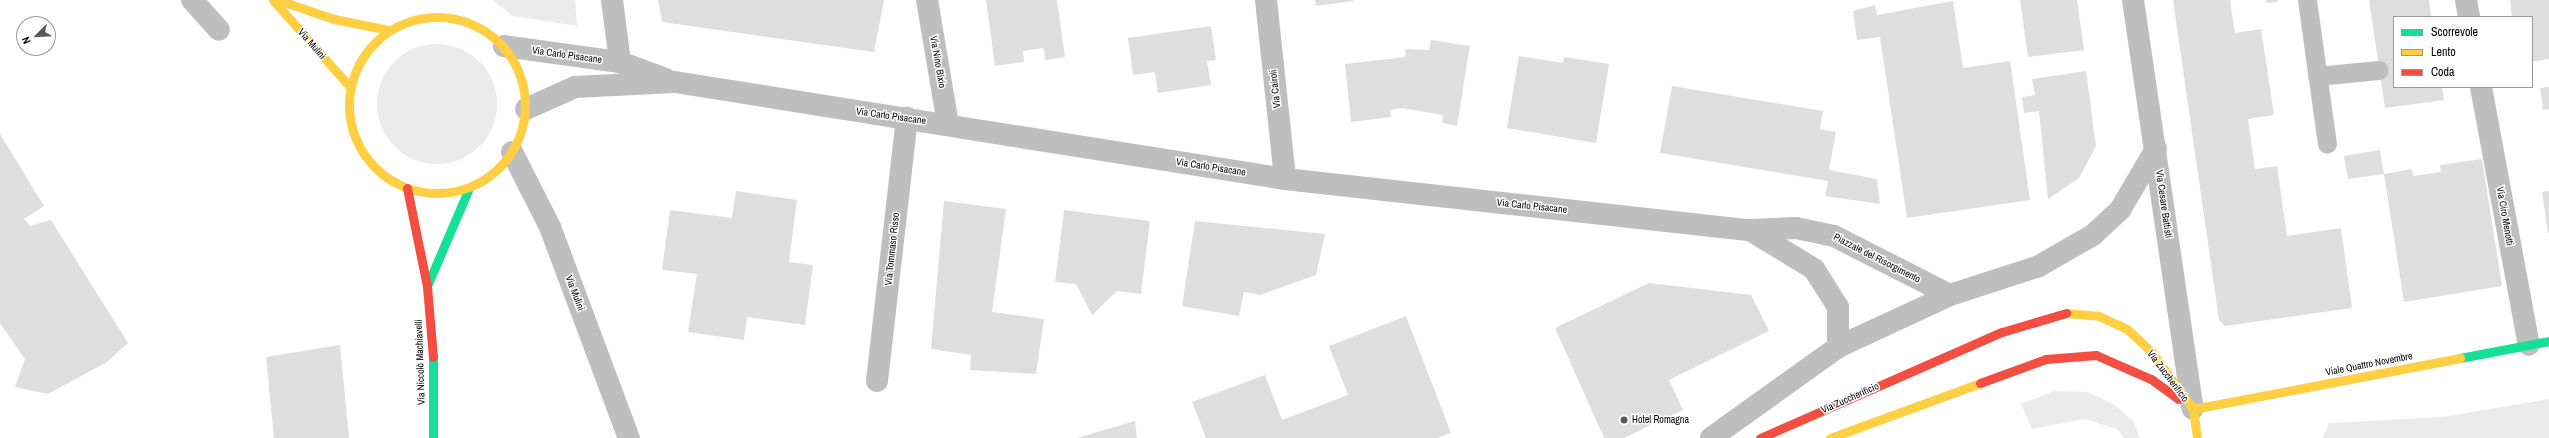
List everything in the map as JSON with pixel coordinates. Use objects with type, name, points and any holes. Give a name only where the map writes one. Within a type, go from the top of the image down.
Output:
[{"type":"street","points":[[192,0],[219,30]]},
{"type":"street","name":"Via Mulini","points":[[273,0],[350,87]]},
{"type":"street","points":[[278,0],[334,19],[388,30]]},
{"type":"street","points":[[612,0],[620,62]]},
{"type":"street","name":"Via Nino Bixio","points":[[927,0],[948,124]]},
{"type":"street","name":"Via Cairoli","points":[[1266,0],[1285,179]]},
{"type":"street","name":"Via Cesare Battisti","points":[[2133,0],[2193,409]]},
{"type":"street","points":[[2466,0],[2469,16]]},
{"type":"street","points":[[436,15],[461,19],[484,29],[504,46],[519,72],[526,108],[522,131],[512,152],[494,174],[469,188],[427,193],[407,188],[385,176],[367,159],[354,137],[349,112],[350,87],[357,65],[371,46],[388,30],[411,19],[436,15]]},
{"type":"street","name":"Via Carlo Pisacane","points":[[504,46],[620,62],[675,82],[948,124],[1285,179],[1750,230]]},
{"type":"street","name":"Via Carlo Pisacane","points":[[526,108],[575,87],[675,82]]},
{"type":"street","name":"Via Ciro Menotti","points":[[2481,88],[2539,343]]},
{"type":"street","name":"Via Tommaso Risso","points":[[877,381],[907,118]]},
{"type":"street","points":[[1711,438],[1838,347],[1950,295],[2039,266],[2093,235],[2120,210],[2156,149]]},
{"type":"street","name":"Via Mulini","points":[[512,152],[550,227],[629,438]]},
{"type":"street","name":"Via Niccolò Machiavelli","points":[[407,188],[427,286],[433,361],[432,438]]},
{"type":"street","name":"Via Niccolò Machiavelli","points":[[427,286],[469,188]]},
{"type":"street","name":"Piazzale del Risorgimento","points":[[1750,230],[1796,228],[1834,236],[1950,295]]},
{"type":"street","points":[[1750,230],[1814,269],[1838,307],[1838,347]]},
{"type":"street","name":"Via Zuccherificio","points":[[1760,438],[1994,336],[2061,312],[2099,316],[2127,329],[2152,351],[2193,409]]},
{"type":"street","name":"Viale Quattro Novembre","points":[[2193,409],[2539,343]]},
{"type":"street","name":"Via Zuccherificio","points":[[1830,438],[2046,359],[2096,355],[2151,379],[2193,409]]},
{"type":"street","points":[[2193,409],[2197,438]]},
{"type":"lane","points":[[2307,0],[2326,144]]},
{"type":"lane","points":[[2317,76],[2379,70]]},
{"type":"shaded area","points":[[492,0],[575,0],[577,26],[513,16]]},
{"type":"shaded area","points":[[437,44],[460,48],[479,62],[493,81],[497,104],[493,127],[479,146],[460,160],[437,164],[414,160],[395,146],[381,127],[377,104],[381,81],[395,62],[414,48]]},
{"type":"shaded area","points":[[2055,391],[2088,392],[2115,405],[2134,422],[2140,438],[2124,438],[2117,429],[2084,419],[2032,429],[2021,404]]},
{"type":"shaded area","points":[[2549,399],[2549,438],[2322,438],[2329,423],[2443,417]]},
{"type":"building","points":[[658,0],[884,0],[874,52],[662,22]]},
{"type":"building","points":[[986,0],[1057,0],[1065,57],[1045,60],[1044,48],[1023,51],[1024,62],[995,66]]},
{"type":"building","points":[[1315,0],[1353,0],[1353,1],[1316,6]]},
{"type":"building","points":[[2020,0],[2077,0],[2084,50],[2028,57]]},
{"type":"building","points":[[2173,0],[2230,0],[2235,33],[2261,29],[2274,115],[2248,119],[2255,169],[2277,166],[2287,236],[2341,228],[2352,308],[2225,326],[2219,320]]},
{"type":"building","points":[[2266,0],[2277,0],[2278,2],[2267,3]]},
{"type":"building","points":[[2369,0],[2429,0],[2431,16],[2393,16],[2393,88],[2442,88],[2444,100],[2385,108]]},
{"type":"building","points":[[2510,0],[2549,0],[2549,59],[2533,62],[2533,16],[2512,16]]},
{"type":"building","points":[[1953,1],[1963,68],[2010,61],[2030,200],[1907,218],[1880,37],[1857,40],[1853,11],[1875,5],[1877,15]]},
{"type":"building","points":[[1211,26],[1216,60],[1207,61],[1211,85],[1158,93],[1155,72],[1133,75],[1128,38]]},
{"type":"building","points":[[1431,40],[1470,46],[1457,126],[1442,123],[1443,115],[1402,108],[1390,110],[1391,117],[1351,122],[1345,64],[1405,57],[1406,49],[1429,50]]},
{"type":"building","points":[[1519,56],[1563,63],[1564,57],[1609,64],[1596,143],[1507,128]]},
{"type":"building","points":[[2086,71],[2096,146],[2079,178],[2048,199],[2039,111],[2024,113],[2022,97],[2035,95],[2032,79]]},
{"type":"building","points":[[1672,86],[1823,111],[1820,129],[1836,132],[1829,170],[1877,179],[1880,204],[1825,196],[1828,181],[1660,153]]},
{"type":"building","points":[[2549,87],[2549,109],[2543,110],[2540,88]]},
{"type":"building","points":[[0,134],[44,206],[24,219],[30,226],[51,220],[128,343],[107,362],[48,394],[15,387],[25,359],[0,323]]},
{"type":"building","points":[[2380,150],[2384,174],[2348,179],[2344,156]]},
{"type":"building","points":[[2482,159],[2502,286],[2404,302],[2384,174],[2412,169],[2413,176],[2441,172],[2440,165]]},
{"type":"building","points":[[736,191],[797,200],[789,262],[813,265],[805,325],[747,317],[744,340],[688,332],[697,274],[662,270],[670,210],[732,218]]},
{"type":"building","points":[[2549,191],[2549,233],[2548,233],[2542,192]]},
{"type":"building","points":[[944,201],[1006,209],[992,312],[1044,319],[1036,374],[970,370],[971,355],[931,349]]},
{"type":"building","points":[[1064,210],[1150,221],[1141,294],[1117,291],[1092,315],[1076,284],[1055,282]]},
{"type":"building","points":[[1195,221],[1325,234],[1316,275],[1260,295],[1244,292],[1239,316],[1182,306]]},
{"type":"building","points":[[1649,283],[1751,295],[1769,331],[1669,380],[1683,410],[1624,438],[1604,438],[1555,328]]},
{"type":"building","points":[[1406,316],[1451,433],[1437,438],[1206,438],[1192,402],[1265,375],[1282,420],[1348,395],[1329,346]]},
{"type":"building","points":[[340,345],[349,438],[274,438],[266,357]]},
{"type":"building","points":[[1135,421],[1137,438],[1077,438]]},
{"type":"traffic: fast","points":[[427,286],[469,188]]},
{"type":"traffic: fast","points":[[2460,358],[2549,341]]},
{"type":"traffic: fast","points":[[433,357],[433,438]]},
{"type":"traffic: slow","points":[[273,0],[350,87]]},
{"type":"traffic: slow","points":[[278,0],[334,19],[388,30]]},
{"type":"traffic: slow","points":[[428,17],[446,17],[463,20],[479,27],[493,37],[505,49],[515,63],[522,79],[525,105],[524,122],[519,139],[505,161],[493,173],[479,183],[463,190],[446,193],[428,193],[411,190],[395,183],[381,173],[369,161],[359,147],[352,131],[349,114],[349,96],[352,79],[359,63],[369,49],[381,37],[395,27],[411,20],[428,17]]},
{"type":"traffic: slow","points":[[2066,313],[2099,316],[2127,329],[2151,351],[2193,409],[2197,438]]},
{"type":"traffic: slow","points":[[2193,409],[2460,358]]},
{"type":"traffic: slow","points":[[1830,438],[1980,383]]},
{"type":"traffic: jam","points":[[407,188],[427,286],[433,357]]},
{"type":"traffic: jam","points":[[1760,438],[2002,332],[2066,313]]},
{"type":"traffic: jam","points":[[1980,383],[2046,359],[2096,355],[2151,379],[2179,399]]},
{"type":"place","name":"Hotel Romagna","points":[[1624,420]]}]
